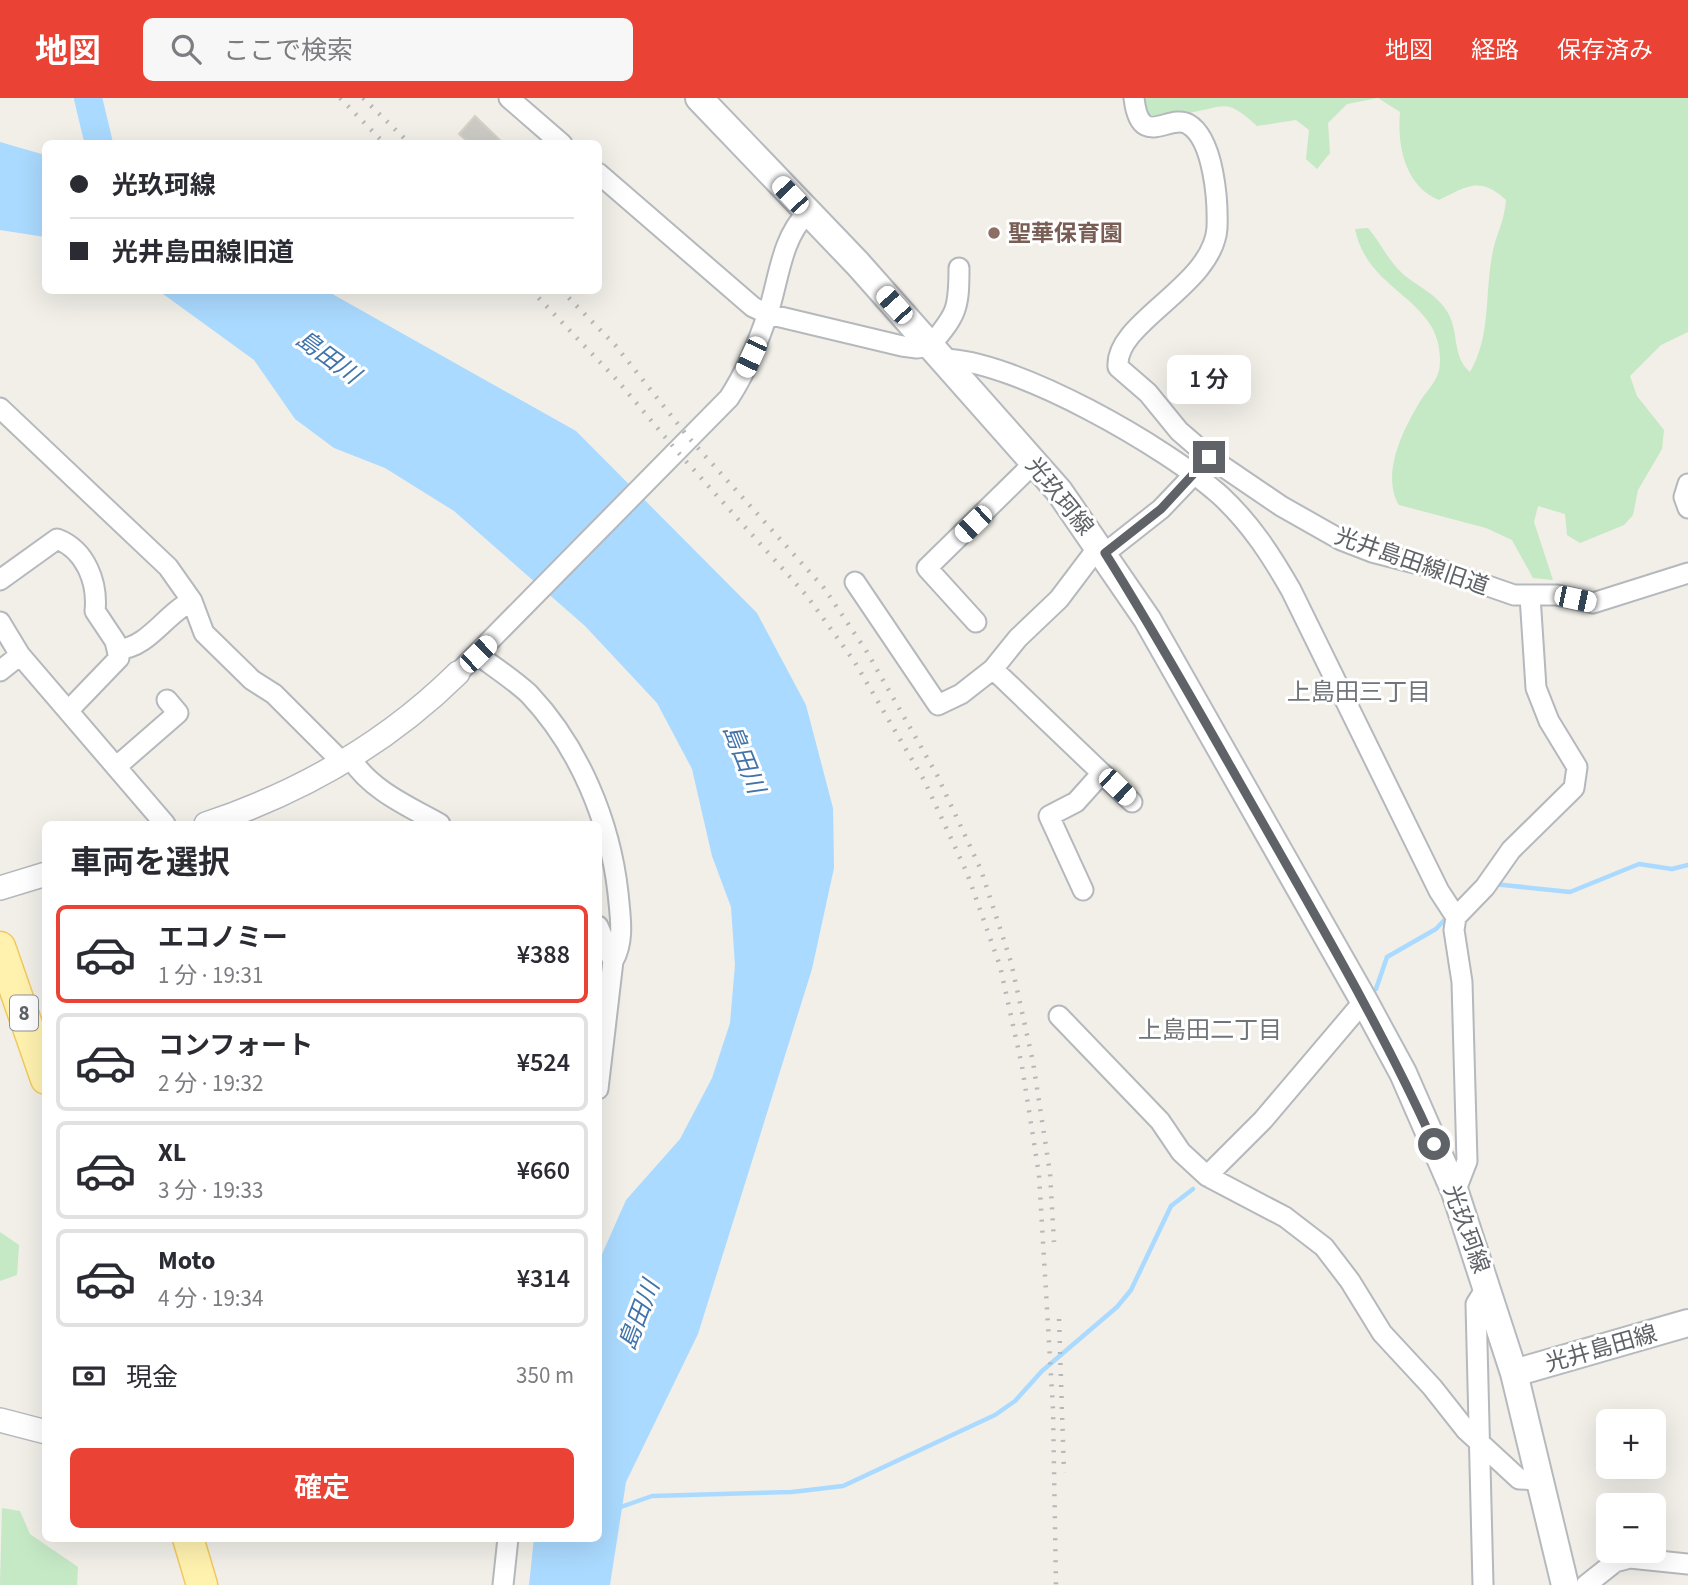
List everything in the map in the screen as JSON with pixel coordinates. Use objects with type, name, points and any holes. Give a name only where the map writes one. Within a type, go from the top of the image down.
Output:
[{"type":"main road","name":"光玖珂線","points":[[699,98],[936,352],[1034,463],[1102,550],[1147,619],[1403,1073],[1455,1192],[1488,1285],[1514,1373],[1565,1585]]},
{"type":"main road","name":"8","points":[[0,947],[42,1068]]},
{"type":"main road","name":"光井島田線","points":[[1514,1373],[1688,1323]]},
{"type":"main road","points":[[189,1542],[202,1585]]},
{"type":"street","points":[[509,98],[557,140]]},
{"type":"street","name":"光井島田線旧道","points":[[1133,98],[1140,120],[1148,127],[1160,128],[1181,122],[1199,135],[1213,165],[1217,225],[1212,254],[1182,288],[1139,326],[1117,359],[1118,367],[1149,393],[1179,431],[1209,457],[1257,492],[1340,540],[1372,552],[1442,570],[1493,589],[1530,596],[1557,595],[1593,603],[1688,573]]},
{"type":"street","points":[[602,176],[754,307],[768,314],[936,352],[1050,389],[1195,474],[1223,498],[1264,542],[1303,613],[1453,914],[1462,982],[1466,1161],[1455,1192]]},
{"type":"street","points":[[215,821],[263,805],[347,761],[436,695],[484,649],[644,481],[729,398],[751,357],[768,314],[789,238],[807,213]]},
{"type":"street","points":[[936,352],[959,303],[959,268]]},
{"type":"street","points":[[0,408],[168,567],[192,601],[204,634],[220,651],[274,694],[378,788],[435,821]]},
{"type":"street","points":[[855,582],[937,705],[961,694],[993,669],[1018,638],[1059,599],[1102,550],[1161,509],[1209,457]]},
{"type":"street","points":[[976,622],[928,568],[1034,463]]},
{"type":"street","points":[[1688,484],[1684,497],[1688,508]]},
{"type":"street","points":[[0,580],[49,542],[57,539],[67,543],[93,575],[97,595],[95,611],[119,649],[119,658],[68,711]]},
{"type":"street","points":[[1453,914],[1485,887],[1511,850],[1566,797],[1576,783],[1577,767],[1549,721],[1536,688],[1530,596]]},
{"type":"street","points":[[119,649],[138,645],[171,614],[192,601]]},
{"type":"street","points":[[0,622],[20,655],[162,821]]},
{"type":"street","points":[[484,649],[527,693],[557,729],[593,796],[600,821]]},
{"type":"street","points":[[0,671],[20,655]]},
{"type":"street","points":[[993,669],[1132,802]]},
{"type":"street","points":[[116,767],[178,713],[167,700]]},
{"type":"street","points":[[1083,890],[1049,816],[1076,802],[1102,773]]},
{"type":"street","points":[[602,828],[615,873],[621,920],[620,950],[614,961],[602,1057]]},
{"type":"street","points":[[0,888],[42,875]]},
{"type":"street","points":[[602,935],[614,961]]},
{"type":"street","points":[[1207,1176],[1263,1120],[1364,1001]]},
{"type":"street","points":[[1059,1016],[1160,1121],[1181,1152],[1207,1176],[1285,1217],[1324,1247],[1350,1281],[1382,1333],[1432,1387],[1478,1443],[1519,1479],[1539,1480]]},
{"type":"street","points":[[1483,1585],[1476,1304],[1488,1285]]},
{"type":"street","points":[[0,1420],[42,1431]]},
{"type":"street","points":[[503,1585],[505,1542]]},
{"type":"street","points":[[1586,1585],[1615,1562],[1630,1558],[1688,1564]]},
{"type":"green space","points":[[1145,98],[1378,98],[1347,104],[1328,123],[1330,153],[1317,169],[1306,159],[1309,130],[1296,120],[1257,126],[1239,111],[1226,106],[1179,115],[1149,115]]},
{"type":"green space","points":[[1378,98],[1688,98],[1688,332],[1661,345],[1630,376],[1637,396],[1664,430],[1662,449],[1638,490],[1633,515],[1624,525],[1580,543],[1567,535],[1565,514],[1538,506],[1534,522],[1553,580],[1533,578],[1512,540],[1486,528],[1399,505],[1394,493],[1393,467],[1400,441],[1439,370],[1438,341],[1430,324],[1418,309],[1374,268],[1363,251],[1355,229],[1368,228],[1398,270],[1444,306],[1451,320],[1458,352],[1470,372],[1482,343],[1490,267],[1506,200],[1489,188],[1481,186],[1466,188],[1439,200],[1427,194],[1411,175],[1406,164],[1400,138],[1400,112]]},
{"type":"green space","points":[[0,1232],[19,1245],[17,1275],[0,1281]]},
{"type":"green space","points":[[2,1508],[20,1511],[30,1534],[78,1567],[77,1585],[0,1585]]},
{"type":"water","points":[[0,142],[42,154],[42,237],[0,230]]},
{"type":"water","name":"島田川","points":[[163,294],[332,294],[576,431],[757,613],[806,705],[833,808],[834,868],[812,969],[698,1334],[626,1482],[610,1585],[529,1585],[534,1542],[602,1542],[602,1254],[626,1200],[680,1139],[712,1078],[730,1023],[735,965],[731,907],[712,856],[692,769],[657,703],[585,626],[454,511],[385,468],[334,448],[295,419],[254,360]]},
{"type":"building","points":[[475,116],[500,140],[466,140],[459,134]]},
{"type":"waterway","points":[[88,98],[98,140]]},
{"type":"waterway","points":[[1494,884],[1570,892],[1639,864],[1672,869],[1688,865]]},
{"type":"waterway","points":[[1376,989],[1387,957],[1436,929],[1450,914]]},
{"type":"waterway","points":[[618,1508],[652,1496],[792,1492],[843,1486],[995,1415],[1015,1401],[1042,1371],[1117,1307],[1131,1290],[1171,1206],[1193,1189]]},
{"type":"railway","points":[[340,98],[381,140]]},
{"type":"railway","points":[[363,98],[406,140]]},
{"type":"railway","points":[[535,294],[617,380],[807,596],[854,661],[924,780],[967,873],[1000,966],[1022,1066],[1039,1175],[1053,1409],[1056,1585]]},
{"type":"railway","points":[[565,294],[615,345],[689,438],[824,588],[867,652],[937,775],[981,870],[1011,962],[1033,1062],[1050,1173],[1054,1242]]},
{"type":"railway","points":[[1059,1319],[1064,1473]]},
{"type":"place","name":"聖華保育園","points":[[994,233]]},
{"type":"district","name":"上島田三丁目","points":[[1359,692]]},
{"type":"district","name":"上島田二丁目","points":[[1210,1030]]},
{"type":"route","points":[[1209,457],[1161,509],[1105,553],[1147,619],[1364,1001],[1403,1073],[1434,1144]]}]
